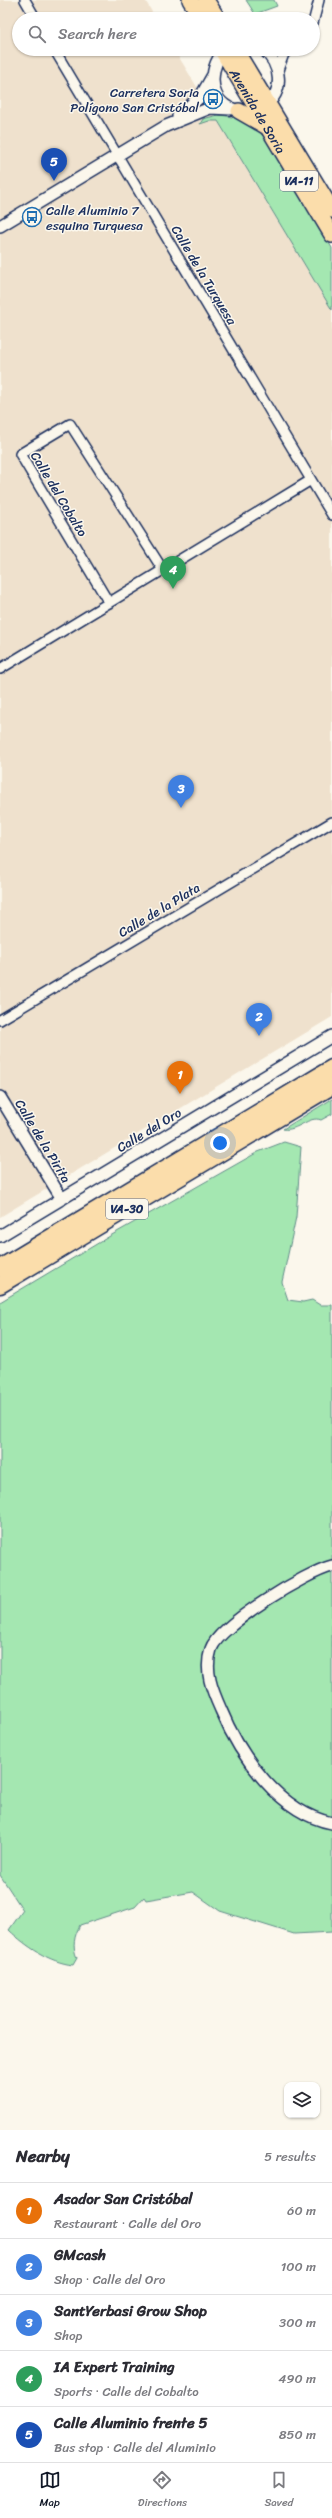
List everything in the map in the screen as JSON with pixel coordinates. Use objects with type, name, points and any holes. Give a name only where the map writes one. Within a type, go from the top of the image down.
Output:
[{"type":"highway","points":[[190,0],[193,12]]},
{"type":"highway","points":[[190,0],[198,12]]},
{"type":"highway","points":[[206,0],[214,12]]},
{"type":"highway","name":"Avenida de Soria","points":[[222,56],[263,107],[332,210]]},
{"type":"highway","name":"Avenida de Soria","points":[[263,107],[267,127],[332,235]]},
{"type":"highway","points":[[234,110],[267,127]]},
{"type":"highway","name":"VA-30","points":[[0,1285],[254,1133],[285,1105],[332,1068]]},
{"type":"highway","name":"VA-30","points":[[0,1268],[245,1120],[332,1086]]},
{"type":"street","points":[[25,0],[32,12]]},
{"type":"street","points":[[316,12],[319,0]]},
{"type":"street","name":"Calle de la Turquesa","points":[[58,56],[332,515]]},
{"type":"street","points":[[0,226],[166,126],[194,104],[201,96],[221,56]]},
{"type":"street","points":[[221,56],[213,85],[217,93],[234,110]]},
{"type":"street","points":[[269,56],[278,70]]},
{"type":"street","points":[[166,126],[210,108],[234,110],[263,107],[276,91],[278,70],[285,56]]},
{"type":"street","name":"Calle del Cobalto","points":[[109,603],[20,454],[26,450],[70,424],[163,570]]},
{"type":"street","points":[[0,669],[312,480]]},
{"type":"street","name":"Calle de la Plata","points":[[0,1020],[332,822]]},
{"type":"street","name":"Calle del Oro","points":[[0,1236],[332,1036]]},
{"type":"street","name":"Calle de la Pirita","points":[[0,1097],[62,1200]]},
{"type":"street","points":[[332,1566],[292,1586],[230,1626],[212,1647],[207,1670],[223,1714],[248,1762],[291,1804],[304,1812],[332,1823]]},
{"type":"shaded area","points":[[0,0],[145,0],[152,12],[12,12],[12,56],[178,56],[332,310],[332,1017],[0,1217]]},
{"type":"green space","points":[[246,0],[274,0],[277,6],[260,12],[254,12]]},
{"type":"green space","points":[[218,115],[232,117],[250,125],[266,139],[332,248],[332,310],[218,121],[209,121],[200,124],[203,119]]},
{"type":"green space","points":[[332,1099],[332,1114],[321,1120],[316,1119],[307,1121],[293,1128],[283,1129]]},
{"type":"green space","points":[[284,1142],[301,1147],[296,1217],[282,1282],[288,1300],[303,1302],[312,1300],[320,1305],[332,1305],[332,1932],[294,1934],[220,1911],[193,1892],[146,1900],[144,1897],[135,1907],[80,1925],[74,1942],[77,1958],[73,1965],[55,1961],[31,1948],[9,1930],[23,1910],[0,1875],[0,1302],[110,1236],[258,1152]]},
{"type":"place","name":"Carretera Soria Polígono San Cristóbal","points":[[213,99]]},
{"type":"place","name":"Calle Aluminio frente 5","points":[[54,181]]},
{"type":"place","name":"Calle Aluminio 7 esquina Turquesa","points":[[32,217]]},
{"type":"place","name":"IA Expert Training","points":[[173,589]]},
{"type":"place","name":"SantYerbasi Grow Shop","points":[[181,808]]},
{"type":"place","name":"GMcash","points":[[259,1036]]},
{"type":"place","name":"Asador San Cristóbal","points":[[180,1094]]}]
